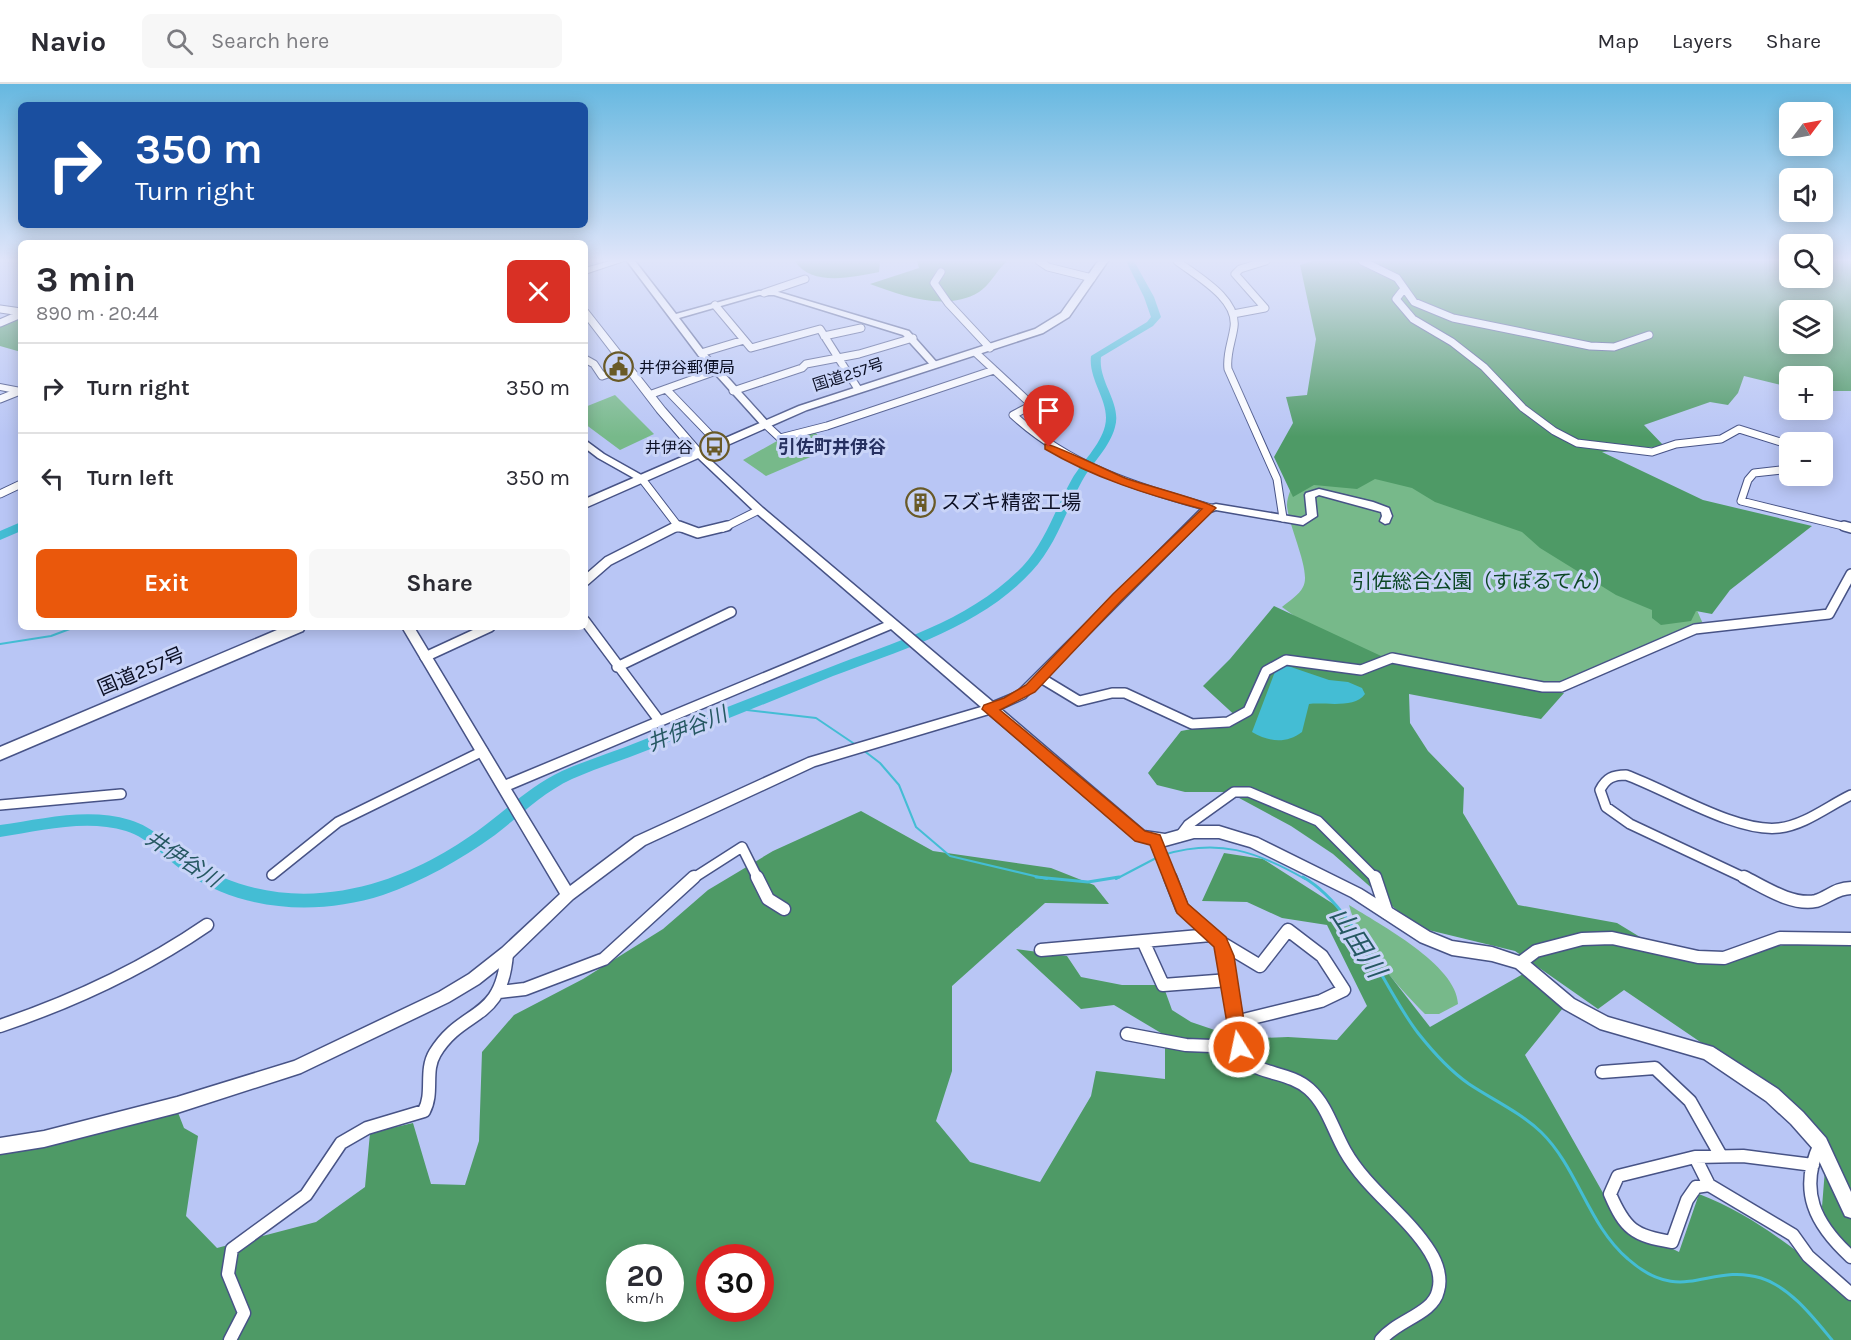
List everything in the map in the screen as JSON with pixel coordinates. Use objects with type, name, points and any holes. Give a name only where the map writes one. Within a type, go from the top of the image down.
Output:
[{"type":"highway","name":"国道257号","points":[[588,503],[765,424],[858,389],[976,353],[1054,324],[1059,320]]},
{"type":"highway","name":"国道257号","points":[[0,754],[291,630]]},
{"type":"main road","points":[[589,323],[699,455]]},
{"type":"main road","points":[[0,387],[18,390]]},
{"type":"street","points":[[677,320],[733,391],[780,438],[827,426],[994,370]]},
{"type":"street","points":[[727,320],[752,348],[820,329],[858,389]]},
{"type":"street","points":[[866,320],[895,328],[913,338],[936,366]]},
{"type":"street","points":[[964,320],[990,348]]},
{"type":"street","points":[[1235,320],[1227,347],[1228,368],[1250,425],[1278,477],[1283,500],[1283,518]]},
{"type":"street","points":[[1416,320],[1452,342],[1484,367],[1523,408],[1554,431],[1577,443],[1652,452],[1676,444],[1721,439],[1739,429],[1779,442]]},
{"type":"street","points":[[1467,320],[1571,342],[1612,347],[1622,346],[1641,336],[1649,335]]},
{"type":"street","points":[[824,336],[861,328]]},
{"type":"street","points":[[733,391],[802,368],[806,363],[837,358],[913,338]]},
{"type":"street","points":[[701,353],[744,340]]},
{"type":"street","points":[[976,353],[1032,405],[1013,415],[1038,439],[1074,461],[1093,469],[1148,491],[1211,508],[1303,522],[1310,518],[1312,513],[1308,498],[1319,492],[1381,508],[1387,516],[1386,521]]},
{"type":"street","points":[[588,361],[594,364],[602,376],[628,367]]},
{"type":"street","points":[[649,395],[716,371]]},
{"type":"street","points":[[666,389],[720,445]]},
{"type":"street","points":[[0,399],[18,392]]},
{"type":"street","points":[[588,445],[601,456],[642,479],[678,526],[686,531],[705,534],[759,510]]},
{"type":"street","points":[[699,455],[988,709],[1141,836],[1156,843],[1194,832],[1219,832],[1252,842],[1356,893],[1425,937],[1452,948],[1492,954],[1520,963],[1569,1004],[1605,1024],[1708,1052],[1772,1095],[1820,1144],[1851,1210]]},
{"type":"street","points":[[1779,470],[1754,472],[1748,480],[1741,501],[1851,528]]},
{"type":"street","points":[[0,494],[18,485]]},
{"type":"street","points":[[0,1146],[44,1139],[165,1108],[296,1068],[444,997],[474,980],[507,953],[568,895],[640,841],[778,776],[867,744],[988,709],[1022,695],[1132,583],[1211,508]]},
{"type":"street","points":[[1837,524],[1851,519]]},
{"type":"street","points":[[588,578],[608,561],[678,526]]},
{"type":"street","points":[[1041,678],[1079,701],[1112,693],[1125,693],[1192,724],[1228,722],[1248,711],[1266,671],[1286,660],[1361,670],[1392,658],[1543,687],[1561,687],[1695,629],[1829,614],[1851,574]]},
{"type":"street","points":[[617,667],[731,612]]},
{"type":"street","points":[[588,625],[658,719]]},
{"type":"street","points":[[506,789],[658,719],[896,627]]},
{"type":"street","points":[[410,630],[568,895]]},
{"type":"street","points":[[425,657],[484,630]]},
{"type":"street","points":[[272,875],[338,822],[483,751]]},
{"type":"street","points":[[1851,795],[1790,824],[1779,828],[1764,828],[1743,824],[1626,775],[1611,776],[1603,782],[1600,790],[1606,807],[1630,824],[1793,900],[1815,901],[1841,888],[1851,888]]},
{"type":"street","points":[[1179,837],[1188,825],[1234,792],[1249,792],[1318,821],[1340,840],[1375,877],[1388,914]]},
{"type":"street","points":[[0,805],[121,794]]},
{"type":"street","points":[[1156,843],[1182,908],[1216,938],[1260,966],[1288,930],[1322,956],[1344,990],[1321,1001],[1235,1022]]},
{"type":"street","points":[[500,992],[525,989],[604,959],[698,873],[742,847],[768,899],[784,909]]},
{"type":"street","points":[[0,1026],[58,1006],[138,969],[207,925]]},
{"type":"street","points":[[1041,951],[1143,941],[1216,938]]},
{"type":"street","points":[[1216,938],[1226,956],[1239,1047],[1243,1059],[1252,1068],[1291,1076],[1311,1089],[1350,1159],[1423,1244],[1437,1266],[1439,1289],[1434,1304],[1423,1312],[1389,1327],[1381,1340]]},
{"type":"street","points":[[1520,963],[1536,951],[1581,939],[1612,938],[1698,957],[1724,958],[1780,938],[1851,939]]},
{"type":"street","points":[[1143,941],[1163,985],[1228,980]]},
{"type":"street","points":[[230,1340],[244,1313],[228,1274],[232,1249],[306,1195],[341,1143],[367,1128],[424,1111],[429,1100],[429,1068],[437,1050],[478,1016],[500,992],[507,967],[507,953]]},
{"type":"street","points":[[1126,1034],[1186,1045],[1239,1047]]},
{"type":"street","points":[[1602,1072],[1655,1068],[1690,1101],[1721,1156]]},
{"type":"street","points":[[1820,1144],[1815,1153],[1808,1190],[1818,1222],[1834,1244],[1851,1257]]},
{"type":"street","points":[[1709,1185],[1696,1187],[1687,1200],[1672,1242],[1642,1237],[1622,1223],[1610,1194],[1618,1176],[1695,1158],[1743,1156],[1812,1165]]},
{"type":"street","points":[[1695,1158],[1709,1185],[1793,1235],[1808,1256],[1851,1294]]},
{"type":"green space","points":[[615,395],[654,434],[620,450],[588,426],[588,406]]},
{"type":"green space","points":[[815,432],[829,449],[766,476],[743,460],[777,441]]},
{"type":"green space","name":"引佐総合公園（すぽるてん）","points":[[1314,469],[1508,494],[1695,606],[1704,626],[1564,682],[1545,684],[1378,658],[1326,639],[1282,607],[1299,593],[1305,580],[1302,560],[1288,514],[1288,498],[1295,477]]},
{"type":"green space","points":[[1349,905],[1396,934],[1431,961],[1445,975],[1454,989],[1458,1004],[1439,1014],[1425,1014],[1391,977],[1370,949]]},
{"type":"shaded area","points":[[18,320],[18,351],[0,346],[0,325]]},
{"type":"shaded area","points":[[1312,320],[1779,320],[1779,354],[1833,354],[1833,320],[1851,320],[1851,391],[1833,391],[1833,366],[1779,366],[1779,385],[1744,376],[1738,393],[1728,405],[1710,402],[1644,425],[1664,446],[1602,452],[1703,500],[1812,526],[1730,590],[1712,614],[1696,611],[1691,621],[1661,625],[1652,618],[1652,610],[1616,595],[1540,548],[1522,532],[1435,502],[1412,488],[1375,479],[1357,489],[1314,485],[1293,497],[1274,457],[1293,423],[1286,397],[1307,395],[1316,339]]},
{"type":"shaded area","points":[[1274,606],[1394,662],[1564,693],[1541,719],[1409,694],[1410,723],[1428,751],[1464,788],[1463,813],[1518,905],[1617,923],[1663,951],[1724,958],[1784,945],[1851,942],[1851,1251],[1830,1229],[1822,1207],[1827,1144],[1781,1097],[1624,990],[1598,1009],[1515,951],[1416,927],[1333,854],[1291,826],[1228,792],[1185,792],[1157,785],[1148,773],[1181,731],[1240,720],[1203,686],[1230,659]]},
{"type":"shaded area","points":[[1285,665],[1329,680],[1348,682],[1362,688],[1365,694],[1354,702],[1309,704],[1302,732],[1284,740],[1265,738],[1252,732],[1276,669]]},
{"type":"shaded area","points":[[861,811],[933,851],[1051,868],[1094,885],[1109,904],[1045,903],[952,986],[952,1071],[936,1121],[970,1162],[1040,1182],[1091,1096],[1096,1071],[1165,1079],[1165,1038],[1161,1033],[1114,1005],[1081,1009],[1016,949],[1067,956],[1081,977],[1122,985],[1163,985],[1172,1010],[1191,1022],[1250,1042],[1261,1038],[1288,1037],[1337,1040],[1367,1006],[1327,925],[1282,918],[1247,902],[1202,901],[1224,853],[1263,859],[1335,905],[1430,1027],[1523,974],[1563,1008],[1525,1055],[1620,1223],[1679,1252],[1699,1194],[1720,1203],[1779,1238],[1851,1294],[1851,1340],[0,1340],[0,1154],[74,1132],[122,1127],[177,1110],[184,1128],[198,1136],[186,1216],[217,1248],[316,1222],[365,1187],[370,1133],[413,1123],[431,1184],[465,1185],[479,1141],[482,1052],[514,1015],[583,979],[663,929],[708,890],[773,851]]},
{"type":"waterway","name":"井伊谷川","points":[[0,831],[65,821],[115,822],[144,832],[180,861],[210,879],[241,892],[274,900],[309,901],[359,895],[405,879],[449,857],[491,829],[538,790],[555,780],[934,631],[974,611],[1011,585],[1036,559],[1050,537],[1077,480],[1110,428],[1108,404],[1096,373],[1096,356],[1154,320]]},
{"type":"waterway","points":[[0,536],[18,527]]},
{"type":"waterway","points":[[0,644],[51,636],[67,630]]},
{"type":"waterway","name":"山田川","points":[[738,709],[816,718],[856,745]]},
{"type":"waterway","name":"山田川","points":[[863,750],[880,763],[899,785],[916,827],[950,856],[1040,877]]},
{"type":"waterway","name":"山田川","points":[[1163,855],[1202,848],[1236,850],[1270,861],[1305,879]]},
{"type":"waterway","name":"山田川","points":[[1116,879],[1158,857]]},
{"type":"waterway","name":"山田川","points":[[1036,877],[1040,877]]},
{"type":"waterway","name":"山田川","points":[[1040,877],[1088,882],[1119,877]]},
{"type":"waterway","name":"山田川","points":[[1040,877],[1047,879]]},
{"type":"waterway","name":"山田川","points":[[1303,877],[1322,891],[1353,927],[1405,1014],[1435,1054],[1469,1084],[1533,1125],[1554,1146],[1603,1230],[1628,1259],[1647,1273],[1664,1280],[1680,1282],[1726,1275],[1743,1275],[1772,1282],[1782,1288],[1809,1313],[1832,1340]]},
{"type":"place","name":"井伊谷郵便局","points":[[618,367]]},
{"type":"place","name":"井伊谷","points":[[714,447]]},
{"type":"place","name":"スズキ精密工場","points":[[920,502]]},
{"type":"district","name":"引佐町井伊谷","points":[[832,447]]},
{"type":"route","points":[[1049,447],[1074,461],[1148,491],[1211,508],[1207,509],[1117,598],[1030,688],[1008,702],[988,709],[1141,836],[1155,840],[1182,908],[1220,942],[1226,956],[1239,1047]]}]
